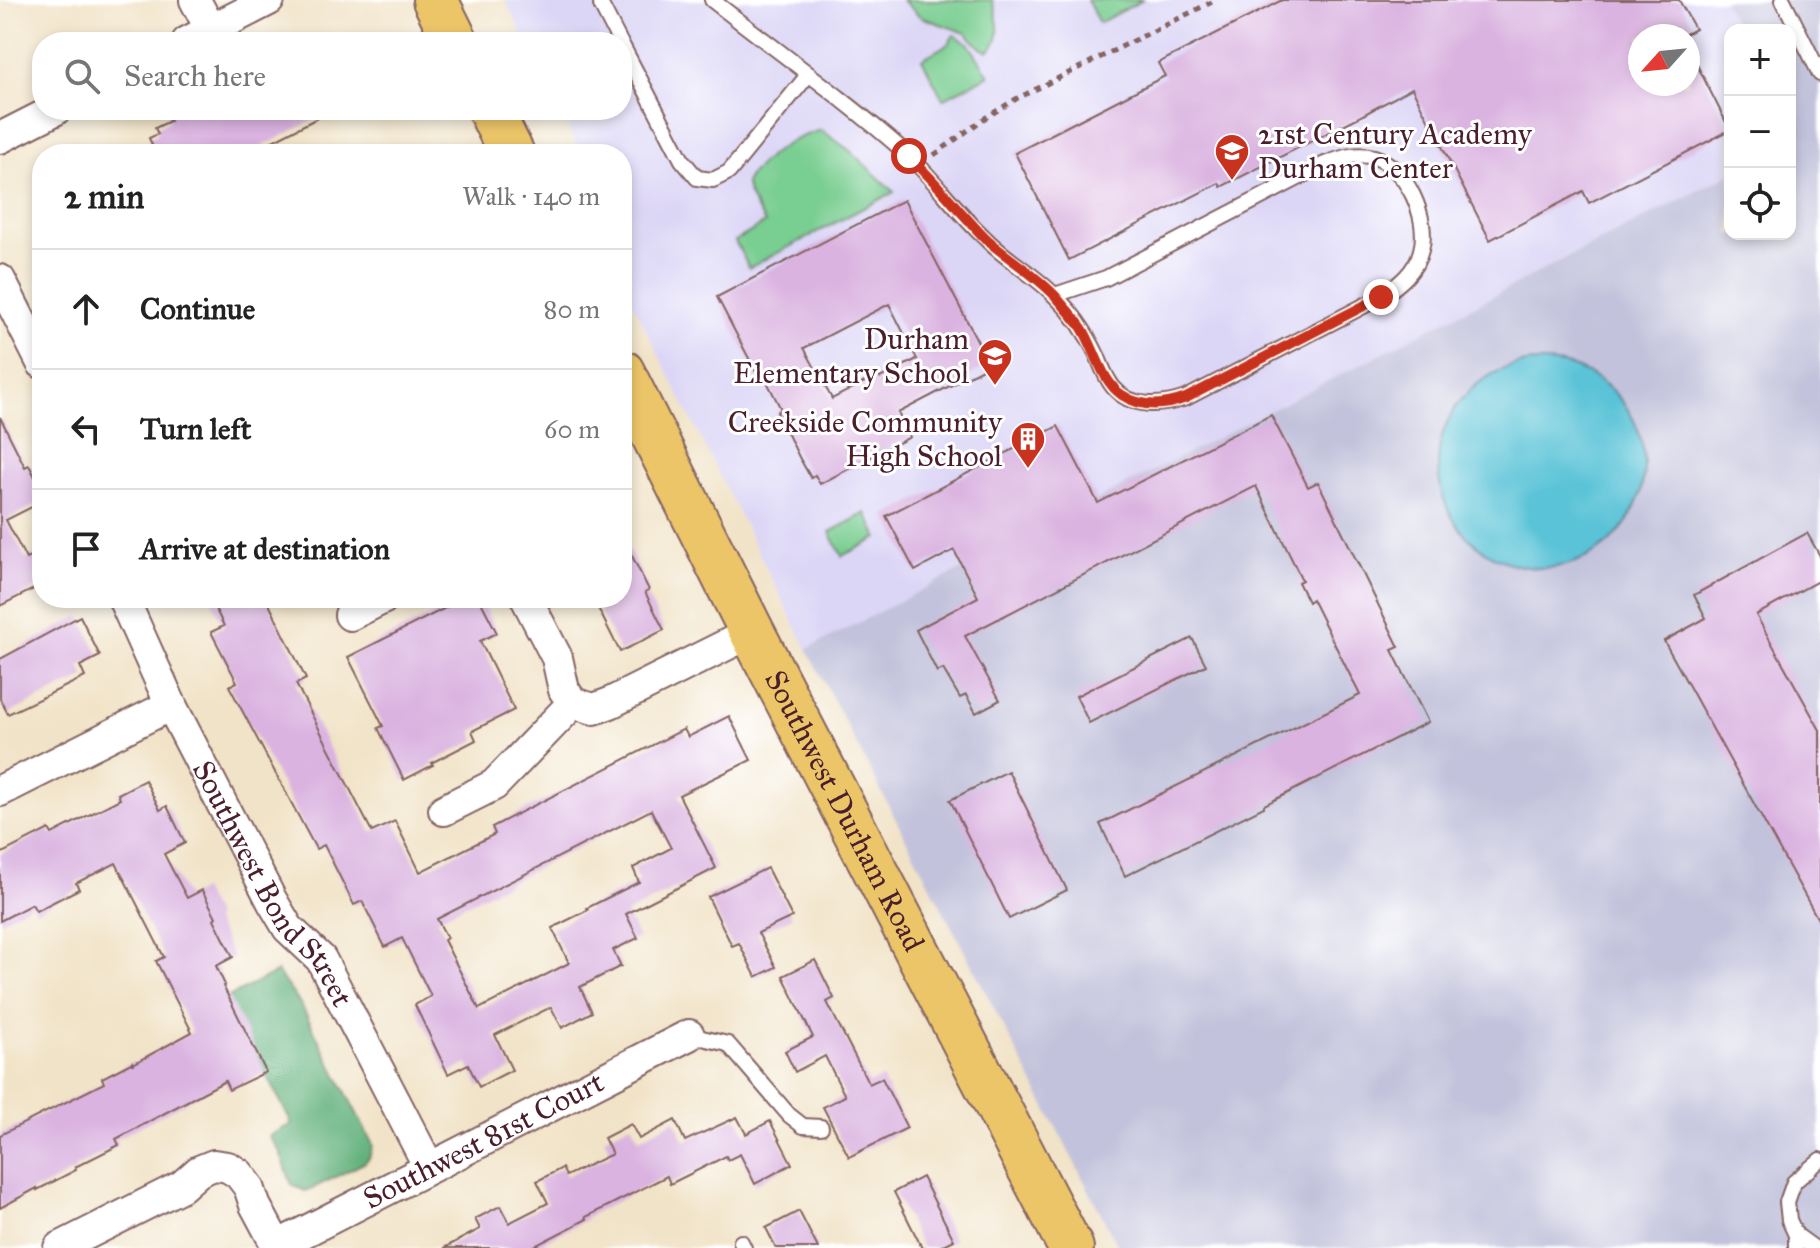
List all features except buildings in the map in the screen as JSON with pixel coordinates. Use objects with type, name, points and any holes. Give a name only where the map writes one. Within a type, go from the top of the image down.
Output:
[{"type":"main road","points":[[435,0],[451,32]]},
{"type":"main road","points":[[495,120],[507,144]]},
{"type":"main road","name":"Southwest Durham Road","points":[[632,392],[752,632],[1071,1248]]},
{"type":"street","points":[[195,0],[199,32]]},
{"type":"street","points":[[207,32],[269,0]]},
{"type":"street","points":[[0,138],[35,120]]},
{"type":"street","points":[[0,280],[32,343]]},
{"type":"street","name":"Southwest Bond Street","points":[[127,608],[171,705],[272,901],[288,928],[321,959],[429,1167]]},
{"type":"street","points":[[350,615],[364,608]]},
{"type":"street","points":[[531,608],[557,658],[564,690],[573,703],[594,709],[752,632]]},
{"type":"street","points":[[444,810],[494,785],[573,703]]},
{"type":"street","points":[[0,791],[171,705]]},
{"type":"street","name":"Southwest 81st Court","points":[[278,1247],[689,1035]]},
{"type":"street","points":[[59,1248],[182,1186],[199,1171],[214,1165],[228,1167],[239,1174],[249,1187],[255,1205],[278,1247]]},
{"type":"lane","points":[[712,0],[866,118],[919,166],[985,239],[1055,295],[1081,327],[1104,374],[1115,389],[1141,403],[1169,404],[1198,392],[1381,297],[1407,277],[1421,251],[1423,235],[1420,215],[1414,196],[1394,169],[1376,157],[1357,154],[1325,164],[1106,278],[1055,295]]},
{"type":"lane","points":[[1783,0],[1820,74]]},
{"type":"lane","points":[[601,5],[615,32]]},
{"type":"lane","points":[[632,65],[682,160],[697,178],[713,180],[729,172],[808,75]]},
{"type":"lane","points":[[689,1035],[728,1044],[789,1115],[803,1126],[821,1127]]},
{"type":"lane","points":[[1814,1248],[1796,1241],[1787,1202],[1794,1182],[1820,1160]]},
{"type":"path","points":[[919,166],[1016,99],[1216,0]]},
{"type":"shaded area","name":"Durham Elementary School","points":[[505,0],[1723,0],[1736,24],[1724,24],[1724,177],[807,649],[632,302],[632,144],[576,144],[564,120],[632,120],[632,32],[521,32]]},
{"type":"shaded area","points":[[1723,0],[1820,0],[1820,1248],[1119,1248],[807,649],[1724,177],[1724,240],[1796,240],[1796,24],[1736,24]]},
{"type":"green space","points":[[902,0],[992,0],[998,28],[996,41],[987,51],[982,49],[966,33],[921,17]]},
{"type":"green space","points":[[1087,0],[1143,0],[1099,23]]},
{"type":"green space","points":[[954,35],[968,43],[989,75],[943,99],[922,59],[948,44]]},
{"type":"green space","points":[[821,130],[849,150],[894,192],[749,268],[735,241],[765,223],[748,192],[748,178],[778,149]]},
{"type":"green space","points":[[866,513],[878,538],[842,556],[830,532]]},
{"type":"green space","points":[[277,972],[301,1005],[373,1145],[364,1163],[305,1191],[292,1185],[280,1152],[269,1136],[292,1124],[227,998]]},
{"type":"water","points":[[1541,362],[1580,370],[1614,392],[1636,426],[1644,465],[1636,504],[1614,538],[1580,560],[1541,568],[1502,560],[1468,538],[1446,504],[1438,465],[1446,426],[1468,392],[1502,370]]},
{"type":"place","name":"21st Century Academy Durham Center","points":[[1232,182]]},
{"type":"place","name":"Durham Elementary School","points":[[995,387]]},
{"type":"place","name":"Creekside Community High School","points":[[1028,470]]},
{"type":"route","points":[[909,156],[985,239],[1055,295],[1081,327],[1104,374],[1115,389],[1141,403],[1169,404],[1186,398],[1381,297]]}]
